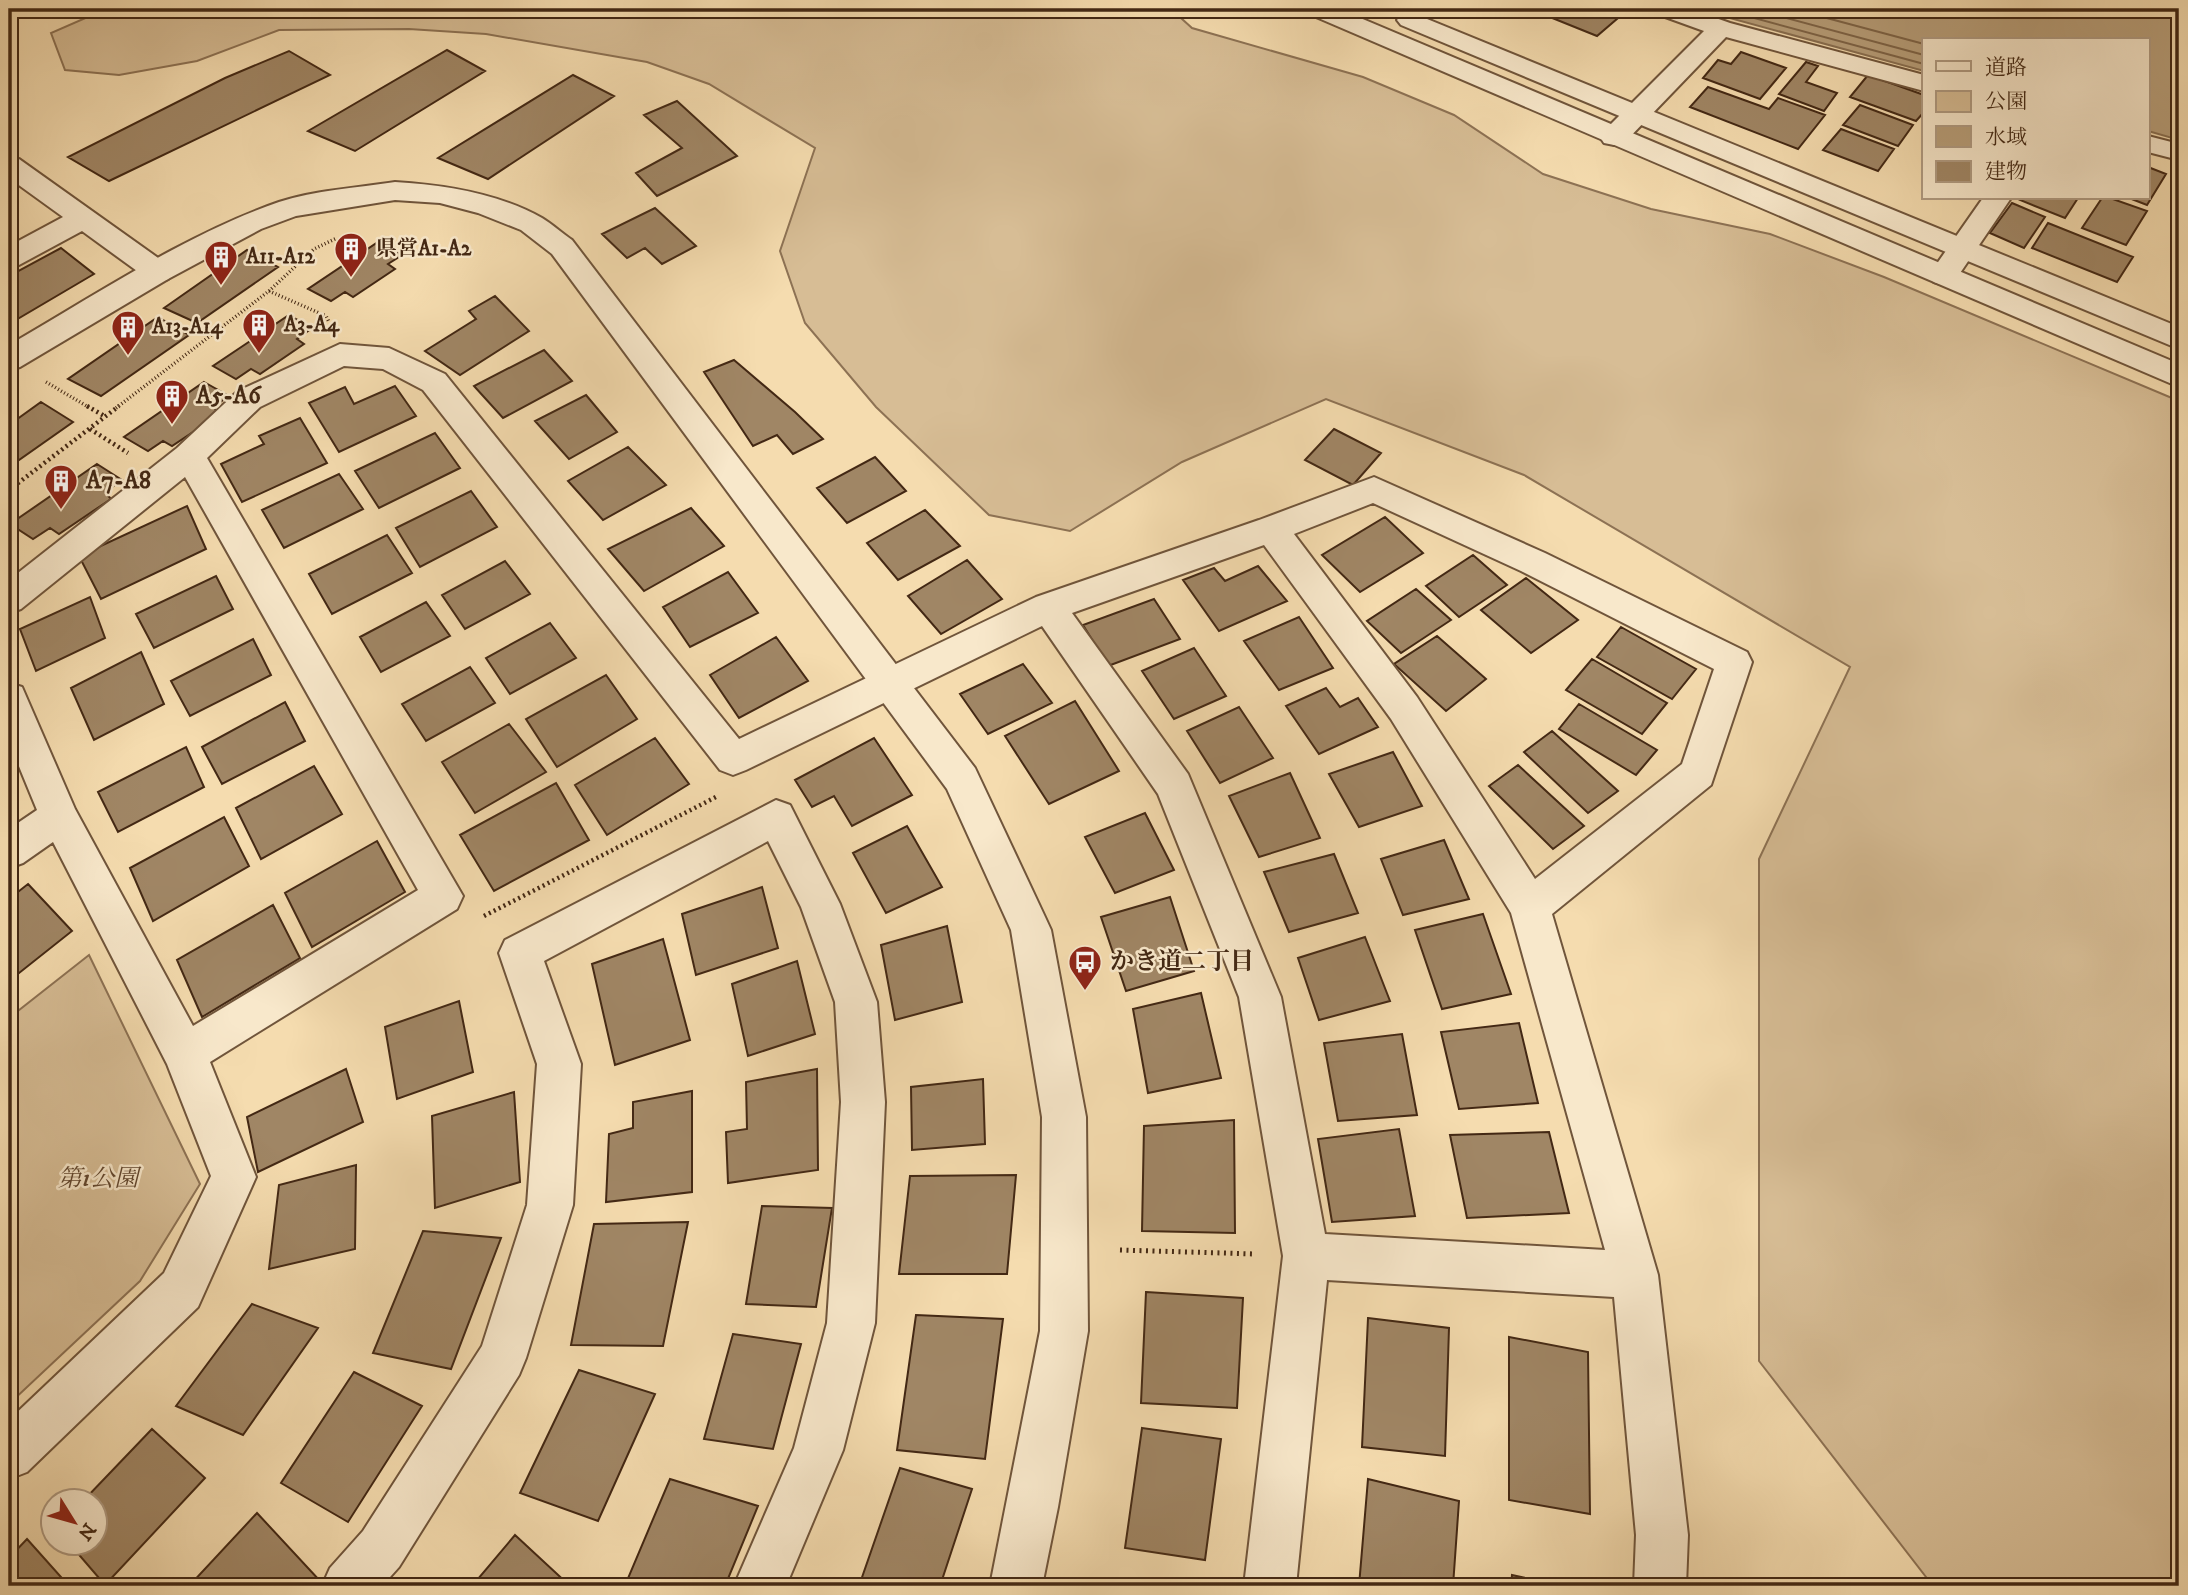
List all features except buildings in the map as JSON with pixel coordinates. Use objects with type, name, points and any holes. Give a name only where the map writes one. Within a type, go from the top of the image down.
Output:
[{"type":"street","points":[[1318,9],[2179,376]]},
{"type":"street","points":[[1383,9],[2179,339]]},
{"type":"street","points":[[1666,9],[1721,28],[1922,82]]},
{"type":"street","points":[[1614,137],[1721,28]]},
{"type":"street","points":[[2150,145],[2179,152]]},
{"type":"street","points":[[9,165],[158,272]]},
{"type":"street","points":[[9,359],[158,272],[251,223],[291,208],[394,191],[442,194],[488,207],[531,224],[562,247],[962,779],[1031,930],[1064,1117],[1064,1331],[1016,1586]]},
{"type":"street","points":[[1944,275],[1996,200]]},
{"type":"street","points":[[9,258],[82,219]]},
{"type":"street","points":[[9,598],[189,456],[249,399],[340,355],[389,359],[434,382],[733,759],[1048,607],[1270,530],[1374,489],[1533,562],[1734,662],[1698,774],[1530,907]]},
{"type":"street","points":[[185,1054],[443,896],[189,456]]},
{"type":"street","points":[[1270,530],[1404,708],[1530,907],[1636,1275],[1662,1535],[1660,1586]]},
{"type":"street","points":[[1048,607],[1174,786],[1260,997],[1306,1256],[1270,1586]]},
{"type":"street","points":[[9,698],[59,816],[185,1054],[234,1177],[181,1290],[9,1454]]},
{"type":"street","points":[[9,851],[59,816]]},
{"type":"street","points":[[348,1586],[381,1549],[502,1358],[550,1205],[559,1064],[520,953],[776,817],[820,904],[856,1002],[863,1102],[851,1323],[818,1450],[760,1586]]},
{"type":"street","points":[[1306,1256],[1636,1275]]},
{"type":"path","points":[[9,490],[268,291],[314,249],[346,234]]},
{"type":"path","points":[[268,291],[326,316],[330,324]]},
{"type":"path","points":[[40,379],[106,416]]},
{"type":"path","points":[[1120,1250],[1306,1256]]},
{"type":"green space","points":[[106,9],[1171,9],[1192,28],[1363,77],[1454,115],[1543,174],[1651,209],[1770,234],[1884,277],[2179,401],[2179,1586],[1933,1586],[1759,1361],[1759,859],[1850,667],[1524,475],[1326,399],[1182,462],[1070,531],[989,515],[876,407],[805,323],[780,251],[815,148],[709,84],[647,62],[486,34],[409,29],[279,30],[197,61],[119,75],[65,70],[51,33]]},
{"type":"green space","name":"第1公園","points":[[89,955],[200,1184],[140,1281],[9,1404],[9,1018]]},
{"type":"water","points":[[1697,9],[2179,9],[2179,140],[2150,132],[2150,38],[1922,38],[1922,70]]},
{"type":"place","name":"県営A1-A2","points":[[351,279]]},
{"type":"place","name":"A11-A12","points":[[221,287]]},
{"type":"place","name":"A3-A4","points":[[259,355]]},
{"type":"place","name":"A13-A14","points":[[128,357]]},
{"type":"place","name":"A5-A6","points":[[172,426]]},
{"type":"place","name":"A7-A8","points":[[61,511]]},
{"type":"place","name":"かき道二丁目","points":[[1085,992]]}]
